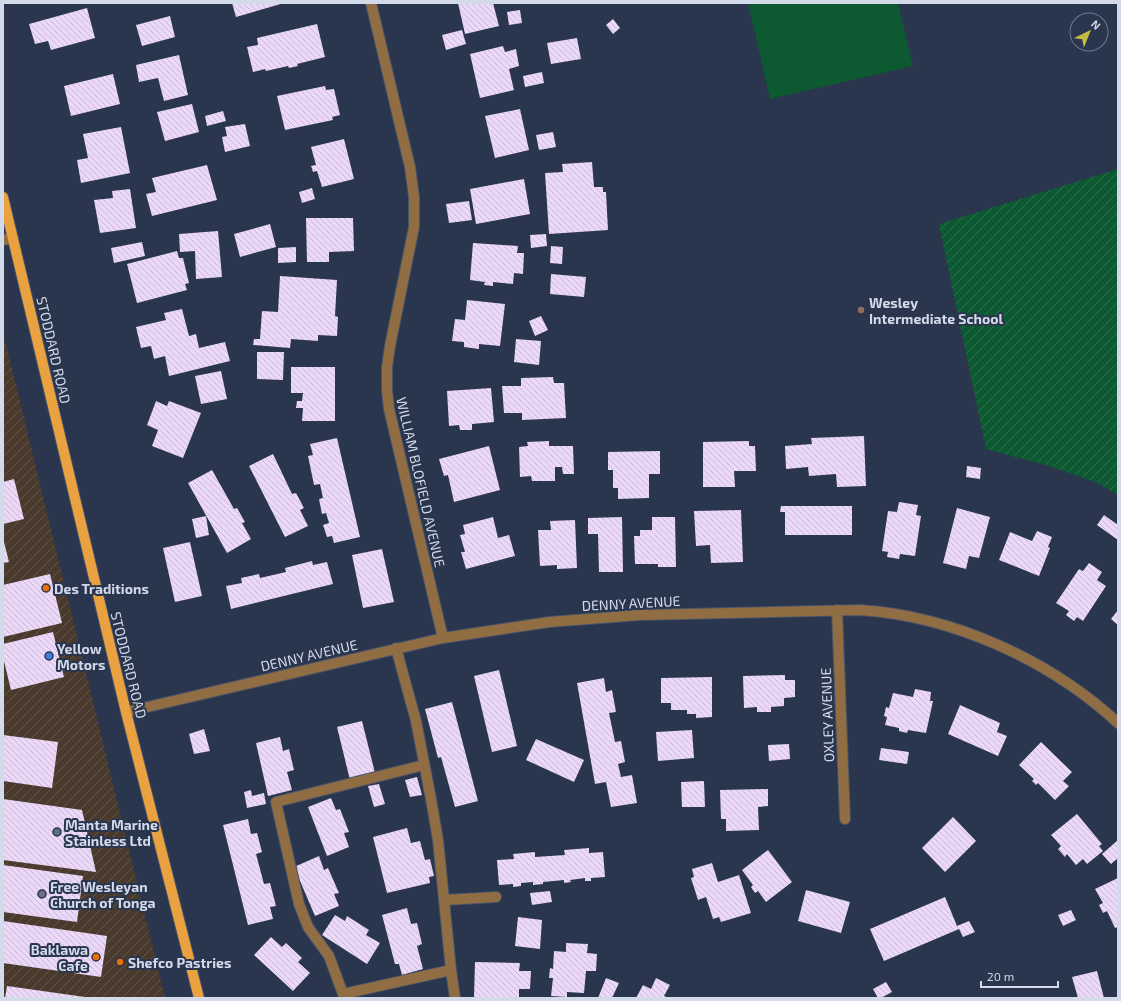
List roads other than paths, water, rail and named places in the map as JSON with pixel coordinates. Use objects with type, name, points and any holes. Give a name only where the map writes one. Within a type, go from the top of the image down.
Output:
[{"type":"main road","name":"STODDARD ROAD","points":[[3,197],[8,239],[199,998]]},
{"type":"street","name":"WILLIAM BLOFIELD AVENUE","points":[[371,3],[410,167],[414,197],[414,227],[387,367],[389,410],[443,638]]},
{"type":"street","name":"DENNY AVENUE","points":[[126,712],[396,648],[443,638],[549,622],[640,615],[837,610],[884,612],[913,617],[988,640],[1043,668],[1101,707],[1118,723]]},
{"type":"street","name":"OXLEY AVENUE","points":[[837,610],[845,819]]},
{"type":"street","points":[[396,648],[416,721],[438,840],[455,998]]},
{"type":"street","points":[[424,765],[276,802],[299,904],[308,927],[329,956],[343,994],[451,970]]},
{"type":"street","points":[[444,900],[496,897]]},
{"type":"place","name":"Wesley Intermediate School","points":[[861,310]]},
{"type":"place","name":"Des Traditions","points":[[46,588]]},
{"type":"place","name":"Yellow Motors","points":[[49,656]]},
{"type":"place","name":"Manta Marine Stainless Ltd","points":[[57,832]]},
{"type":"place","name":"Free Wesleyan Church of Tonga","points":[[42,894]]},
{"type":"place","name":"Baklawa Cafe","points":[[96,957]]},
{"type":"place","name":"Shefco Pastries","points":[[120,962]]}]
